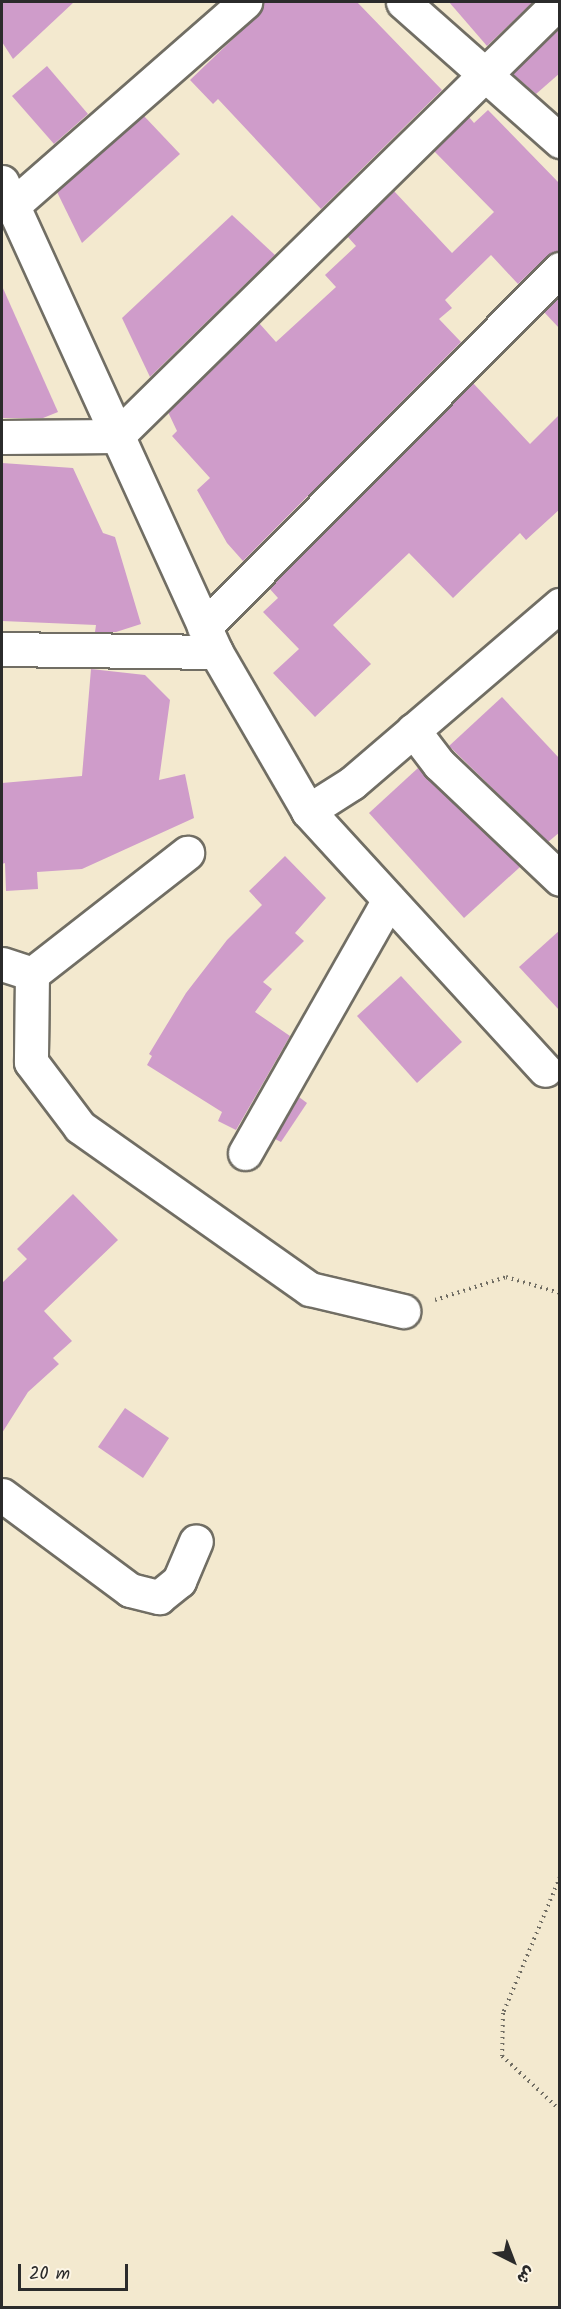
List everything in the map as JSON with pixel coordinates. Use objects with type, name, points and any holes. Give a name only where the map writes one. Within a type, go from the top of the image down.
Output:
[{"type":"street","points":[[245,2],[7,194],[16,248],[117,436],[210,640],[308,811],[545,1070]]},
{"type":"street","points":[[403,2],[560,141]]},
{"type":"street","points":[[2,437],[117,436],[559,2]]},
{"type":"street","points":[[2,649],[210,640],[560,269]]},
{"type":"street","points":[[308,811],[352,783],[560,605]]},
{"type":"street","points":[[413,730],[439,764],[560,879]]},
{"type":"street","points":[[187,853],[17,969],[31,1062],[81,1126],[310,1289],[404,1311]]},
{"type":"street","points":[[245,1153],[389,900]]},
{"type":"street","points":[[2,1495],[130,1590],[159,1597],[179,1581],[196,1541]]},
{"type":"path","points":[[404,1311],[506,1277],[560,1293]]},
{"type":"path","points":[[560,1877],[503,2013],[502,2056],[560,2110]]},
{"type":"building","points":[[2,2],[74,2],[13,59],[2,42]]},
{"type":"building","points":[[263,2],[357,2],[442,90],[321,209],[218,99],[213,104],[190,80],[257,16]]},
{"type":"building","points":[[449,2],[533,2],[487,46]]},
{"type":"building","points":[[560,28],[560,73],[536,94],[513,74]]},
{"type":"building","points":[[47,66],[88,114],[54,144],[12,96]]},
{"type":"building","points":[[488,110],[560,184],[560,251],[547,256],[518,284],[491,255],[445,300],[452,308],[439,319],[461,342],[243,561],[227,543],[197,490],[210,478],[172,436],[177,431],[168,412],[259,323],[276,342],[336,287],[325,275],[356,246],[347,236],[394,191],[452,253],[494,212],[434,151],[469,117],[474,123]]},
{"type":"building","points":[[144,116],[180,154],[82,243],[57,192]]},
{"type":"building","points":[[232,215],[275,255],[150,377],[122,318]]},
{"type":"building","points":[[2,286],[58,412],[43,418],[2,418]]},
{"type":"building","points":[[560,296],[560,329],[544,312]]},
{"type":"building","points":[[473,383],[530,444],[560,414],[560,509],[526,540],[520,533],[453,598],[409,553],[333,625],[371,664],[315,717],[273,673],[299,649],[263,612],[278,598],[269,588]]},
{"type":"building","points":[[2,463],[73,468],[103,533],[115,537],[141,624],[116,632],[95,632],[96,625],[2,621]]},
{"type":"building","points":[[91,669],[145,675],[170,700],[159,780],[185,774],[194,818],[82,869],[37,872],[38,889],[6,891],[5,863],[2,864],[2,783],[82,776]]},
{"type":"building","points":[[502,697],[560,759],[560,832],[548,842],[449,746]]},
{"type":"building","points":[[418,768],[520,867],[464,918],[369,813]]},
{"type":"building","points":[[285,856],[326,898],[295,933],[304,941],[263,982],[272,989],[255,1012],[290,1036],[236,1130],[218,1121],[222,1112],[147,1065],[152,1056],[149,1054],[186,993],[227,940],[262,905],[249,891]]},
{"type":"building","points":[[560,930],[560,1011],[519,967]]},
{"type":"building","points":[[401,976],[462,1042],[417,1083],[357,1016]]},
{"type":"building","points":[[299,1097],[307,1103],[281,1142],[275,1139]]},
{"type":"building","points":[[73,1194],[118,1240],[44,1311],[72,1341],[53,1358],[59,1364],[28,1392],[2,1433],[2,1283],[27,1259],[17,1249]]},
{"type":"building","points":[[125,1408],[169,1438],[143,1478],[98,1447]]}]
